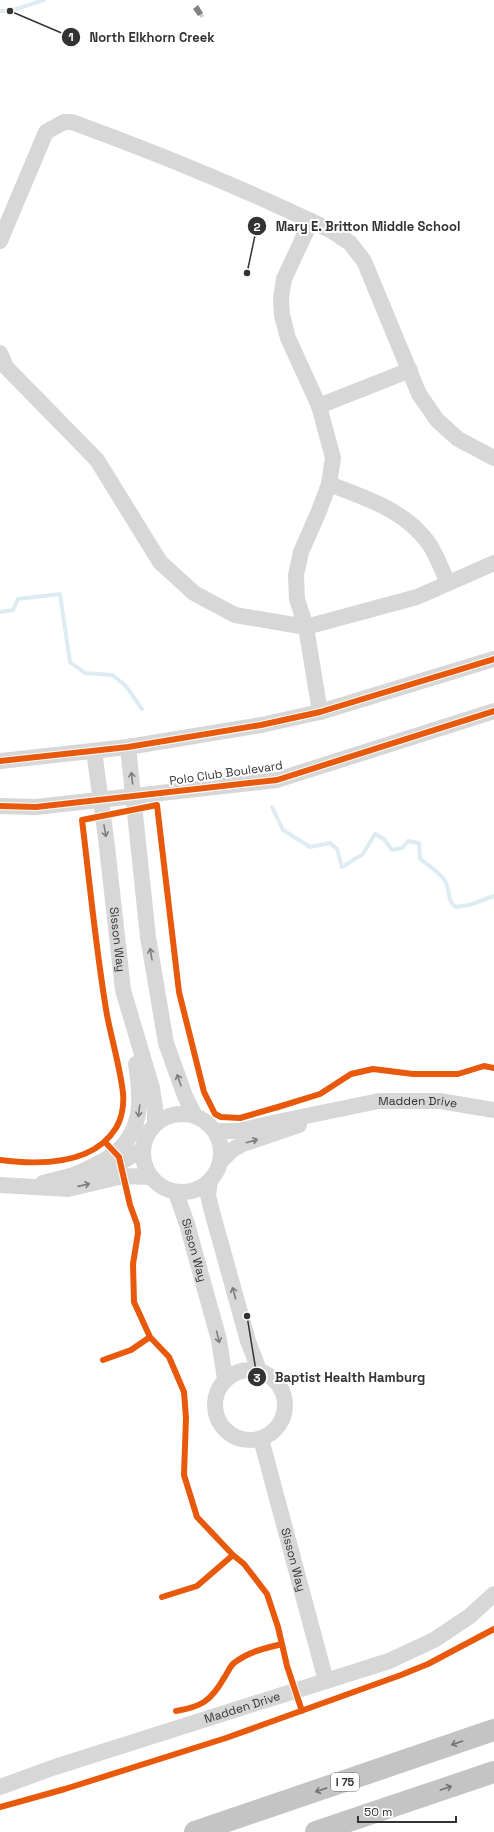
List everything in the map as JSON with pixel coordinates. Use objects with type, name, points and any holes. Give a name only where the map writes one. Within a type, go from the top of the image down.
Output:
[{"type":"highway","name":"I 75","points":[[195,1832],[494,1730]]},
{"type":"highway","points":[[316,1832],[494,1772]]},
{"type":"street","points":[[0,241],[46,132],[64,122],[72,122],[157,154],[250,192],[332,231],[350,243],[364,261],[420,394],[436,420],[458,439],[494,458]]},
{"type":"street","points":[[312,221],[284,280],[281,304],[282,315],[288,338],[319,406],[333,458],[329,484],[301,552],[296,575],[297,599],[306,627],[320,712]]},
{"type":"street","points":[[0,353],[6,367],[97,460],[160,562],[194,593],[235,615],[306,627],[418,597],[494,562]]},
{"type":"street","points":[[319,406],[410,370]]},
{"type":"street","points":[[329,484],[373,502],[409,522],[422,534],[433,551],[448,583]]},
{"type":"street","points":[[0,761],[128,747],[261,726],[320,712],[494,659]]},
{"type":"street","name":"Polo Club Boulevard","points":[[0,806],[36,807],[277,780],[494,711]]},
{"type":"street","points":[[128,747],[148,937],[166,1042],[185,1096],[195,1116]]},
{"type":"street","name":"Sisson Way","points":[[94,751],[106,838],[123,990],[152,1088],[155,1106],[155,1124]]},
{"type":"street","points":[[76,1174],[116,1153],[127,1142],[137,1125],[140,1110],[139,1081],[123,990]]},
{"type":"street","name":"Madden Drive","points":[[215,1131],[239,1131],[272,1122],[379,1101],[440,1101],[494,1110]]},
{"type":"street","name":"Madden Drive","points":[[220,1162],[232,1150],[243,1144],[342,1109]]},
{"type":"street","points":[[174,1114],[195,1116],[206,1122],[215,1131],[221,1151],[220,1162],[210,1181],[194,1191],[176,1192],[157,1184],[150,1177],[145,1168],[143,1149],[147,1136],[155,1124],[164,1118],[174,1114]]},
{"type":"street","points":[[32,1186],[120,1163],[143,1149]]},
{"type":"street","points":[[0,1185],[68,1189],[123,1176],[150,1177]]},
{"type":"street","points":[[210,1181],[208,1195],[212,1212],[248,1340],[259,1370]]},
{"type":"street","name":"Sisson Way","points":[[176,1192],[187,1224],[219,1340],[226,1379]]},
{"type":"street","points":[[247,1369],[259,1370],[278,1382],[286,1403],[284,1415],[279,1425],[271,1433],[261,1439],[250,1440],[238,1438],[228,1432],[220,1423],[215,1412],[215,1400],[218,1389],[226,1379],[235,1373],[247,1369]]},
{"type":"street","name":"Sisson Way","points":[[261,1439],[326,1681]]},
{"type":"street","name":"Madden Drive","points":[[0,1787],[55,1767],[389,1661],[434,1640],[470,1616],[494,1594]]},
{"type":"building","points":[[198,5],[203,13],[198,16],[193,9]]},
{"type":"waterway","points":[[0,11],[10,11],[44,0]]},
{"type":"waterway","points":[[0,612],[13,610],[18,599],[60,594],[70,662],[85,673],[112,675],[125,685],[142,709]]},
{"type":"waterway","points":[[272,807],[283,830],[310,847],[330,843],[337,849],[342,867],[363,854],[375,834],[384,839],[392,850],[402,848],[408,841],[419,843],[420,859],[442,877],[447,887],[450,901],[455,907],[469,905],[494,896]]},
{"type":"cycle path","points":[[0,761],[128,747],[261,725],[320,712],[494,659]]},
{"type":"cycle path","points":[[0,806],[36,807],[277,780],[494,711]]},
{"type":"cycle path","points":[[0,1160],[15,1162],[48,1162],[79,1156],[94,1149],[106,1140],[116,1128],[120,1120],[123,1093],[103,991],[82,820],[157,805],[179,992],[204,1092],[215,1114],[221,1117],[240,1118],[320,1094],[351,1074],[373,1069],[413,1074],[458,1074],[484,1066],[494,1068]]},
{"type":"cycle path","points":[[105,1142],[119,1157],[130,1205],[137,1224],[138,1233],[133,1264],[134,1302],[150,1337],[169,1357],[184,1392],[186,1418],[184,1475],[197,1517],[233,1555],[244,1564],[267,1594],[278,1627],[287,1666],[302,1711]]},
{"type":"cycle path","points":[[103,1360],[131,1350],[150,1337]]},
{"type":"cycle path","points":[[162,1597],[197,1586],[233,1555]]},
{"type":"cycle path","points":[[0,1807],[65,1789],[226,1738],[401,1675],[428,1664],[494,1629]]},
{"type":"cycle path","points":[[176,1711],[199,1705],[204,1702],[215,1692],[231,1666],[239,1659],[257,1651],[282,1644]]},
{"type":"place","name":"North Elkhorn Creek","points":[[10,11]]},
{"type":"place","name":"Mary E. Britton Middle School","points":[[247,273]]},
{"type":"place","name":"Baptist Health Hamburg","points":[[247,1316]]}]
